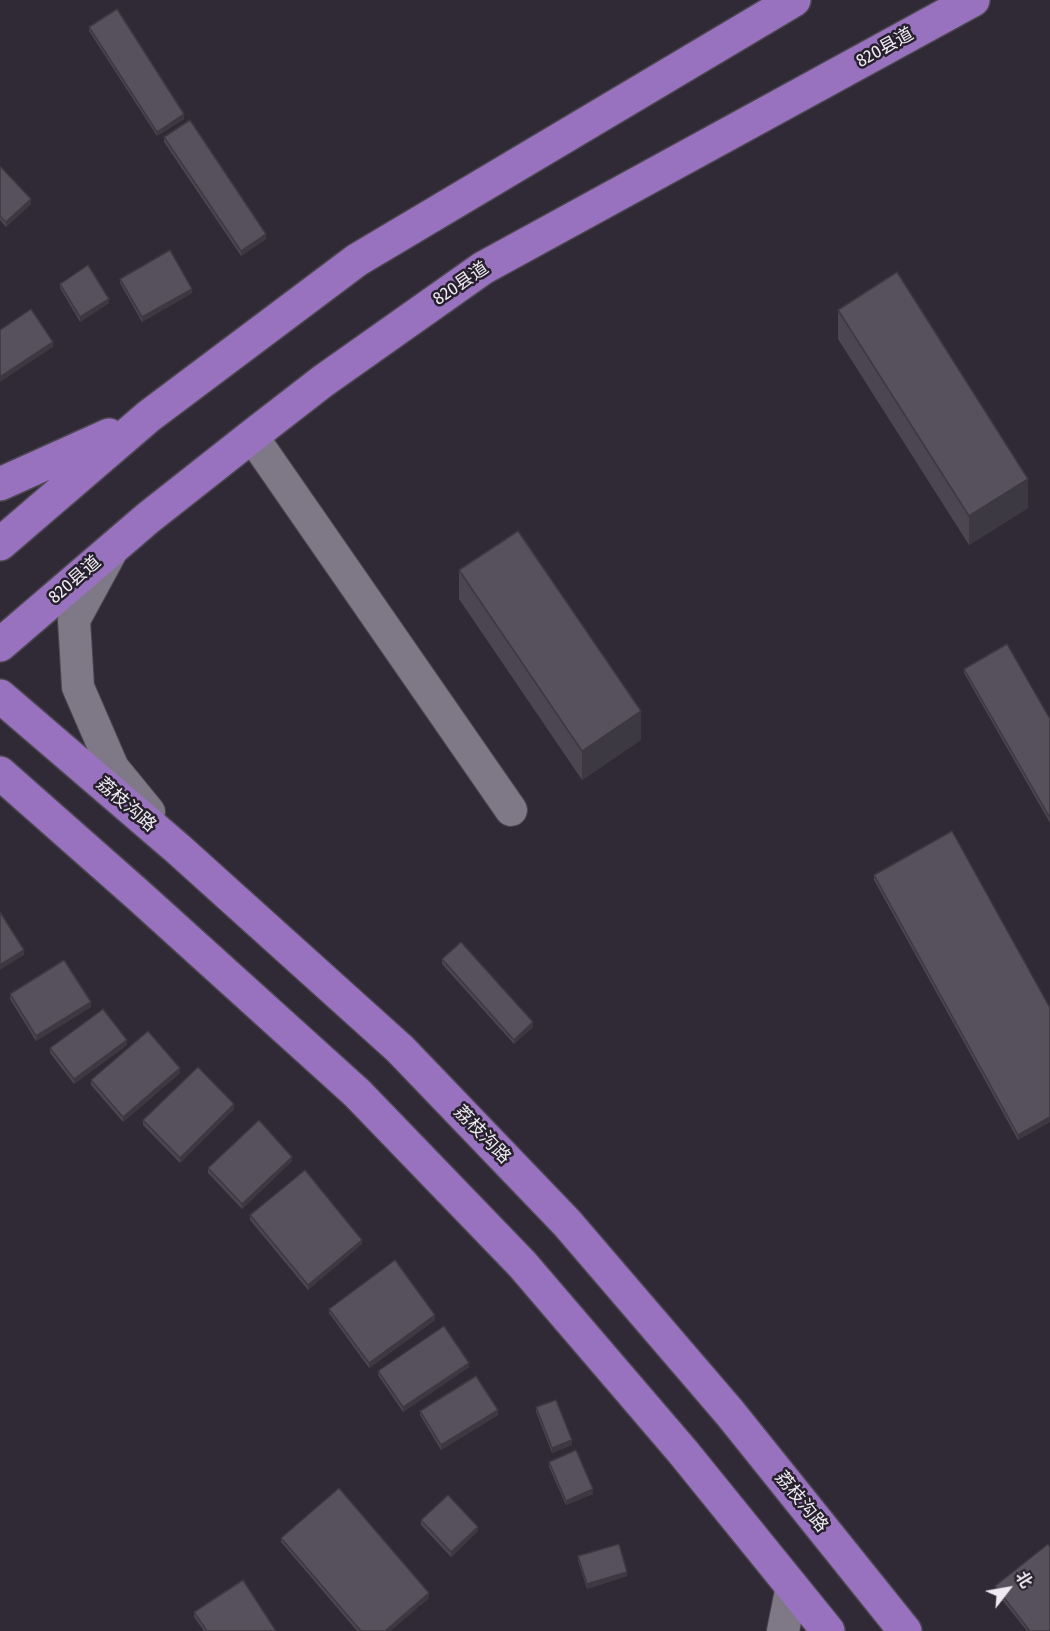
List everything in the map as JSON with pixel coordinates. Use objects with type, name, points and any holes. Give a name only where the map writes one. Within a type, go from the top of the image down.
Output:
[{"type":"main road","points":[[0,544],[149,416],[357,260],[794,0]]},
{"type":"main road","name":"820县道","points":[[0,645],[114,546],[252,436],[323,381],[483,268],[973,0]]},
{"type":"main road","points":[[0,484],[149,416]]},
{"type":"main road","name":"荔枝沟路","points":[[0,696],[177,848],[400,1049],[567,1223],[730,1413],[905,1631]]},
{"type":"main road","points":[[0,773],[357,1093],[481,1221],[522,1264],[676,1443],[828,1631]]},
{"type":"main road","points":[[0,806],[85,848]]},
{"type":"street","points":[[252,436],[511,810]]},
{"type":"street","points":[[114,546],[74,620],[78,687],[113,768],[177,848]]},
{"type":"street","points":[[783,1631],[792,1586]]},
{"type":"building","points":[[117,9],[184,114],[157,132],[89,27]]},
{"type":"building","points":[[190,120],[266,234],[241,251],[164,137]]},
{"type":"building","points":[[0,166],[31,199],[6,222],[0,216]]},
{"type":"building","points":[[170,250],[192,289],[142,317],[120,279]]},
{"type":"building","points":[[88,265],[109,299],[80,317],[60,284]]},
{"type":"building","points":[[897,272],[1028,479],[969,516],[838,310]]},
{"type":"building","points":[[31,309],[53,342],[0,377],[0,330]]},
{"type":"building","points":[[518,531],[641,711],[582,751],[459,570]]},
{"type":"building","points":[[1007,644],[1050,719],[1050,818],[964,669]]},
{"type":"building","points":[[952,831],[1050,1008],[1050,1117],[1018,1135],[874,875]]},
{"type":"building","points":[[0,912],[24,950],[0,965]]},
{"type":"building","points":[[461,942],[533,1022],[514,1040],[442,959]]},
{"type":"building","points":[[64,960],[91,1002],[36,1036],[10,994]]},
{"type":"building","points":[[103,1009],[127,1040],[74,1079],[50,1048]]},
{"type":"building","points":[[148,1031],[180,1068],[123,1117],[91,1080]]},
{"type":"building","points":[[198,1067],[234,1104],[180,1158],[143,1120]]},
{"type":"building","points":[[259,1120],[292,1157],[242,1204],[208,1168]]},
{"type":"building","points":[[305,1170],[362,1240],[308,1285],[250,1215]]},
{"type":"building","points":[[395,1260],[435,1315],[369,1363],[329,1309]]},
{"type":"building","points":[[444,1326],[469,1363],[403,1407],[378,1371]]},
{"type":"building","points":[[476,1376],[498,1410],[441,1445],[420,1411]]},
{"type":"building","points":[[556,1400],[572,1440],[552,1448],[536,1407]]},
{"type":"building","points":[[576,1450],[593,1489],[566,1501],[549,1462]]},
{"type":"building","points":[[339,1488],[429,1593],[385,1631],[361,1631],[281,1538]]},
{"type":"building","points":[[448,1495],[478,1527],[451,1552],[421,1520]]},
{"type":"building","points":[[619,1544],[627,1572],[587,1584],[578,1556]]},
{"type":"building","points":[[1048,1544],[1050,1547],[1050,1631],[1030,1631],[995,1586]]},
{"type":"building","points":[[243,1580],[276,1631],[207,1631],[194,1612]]}]
